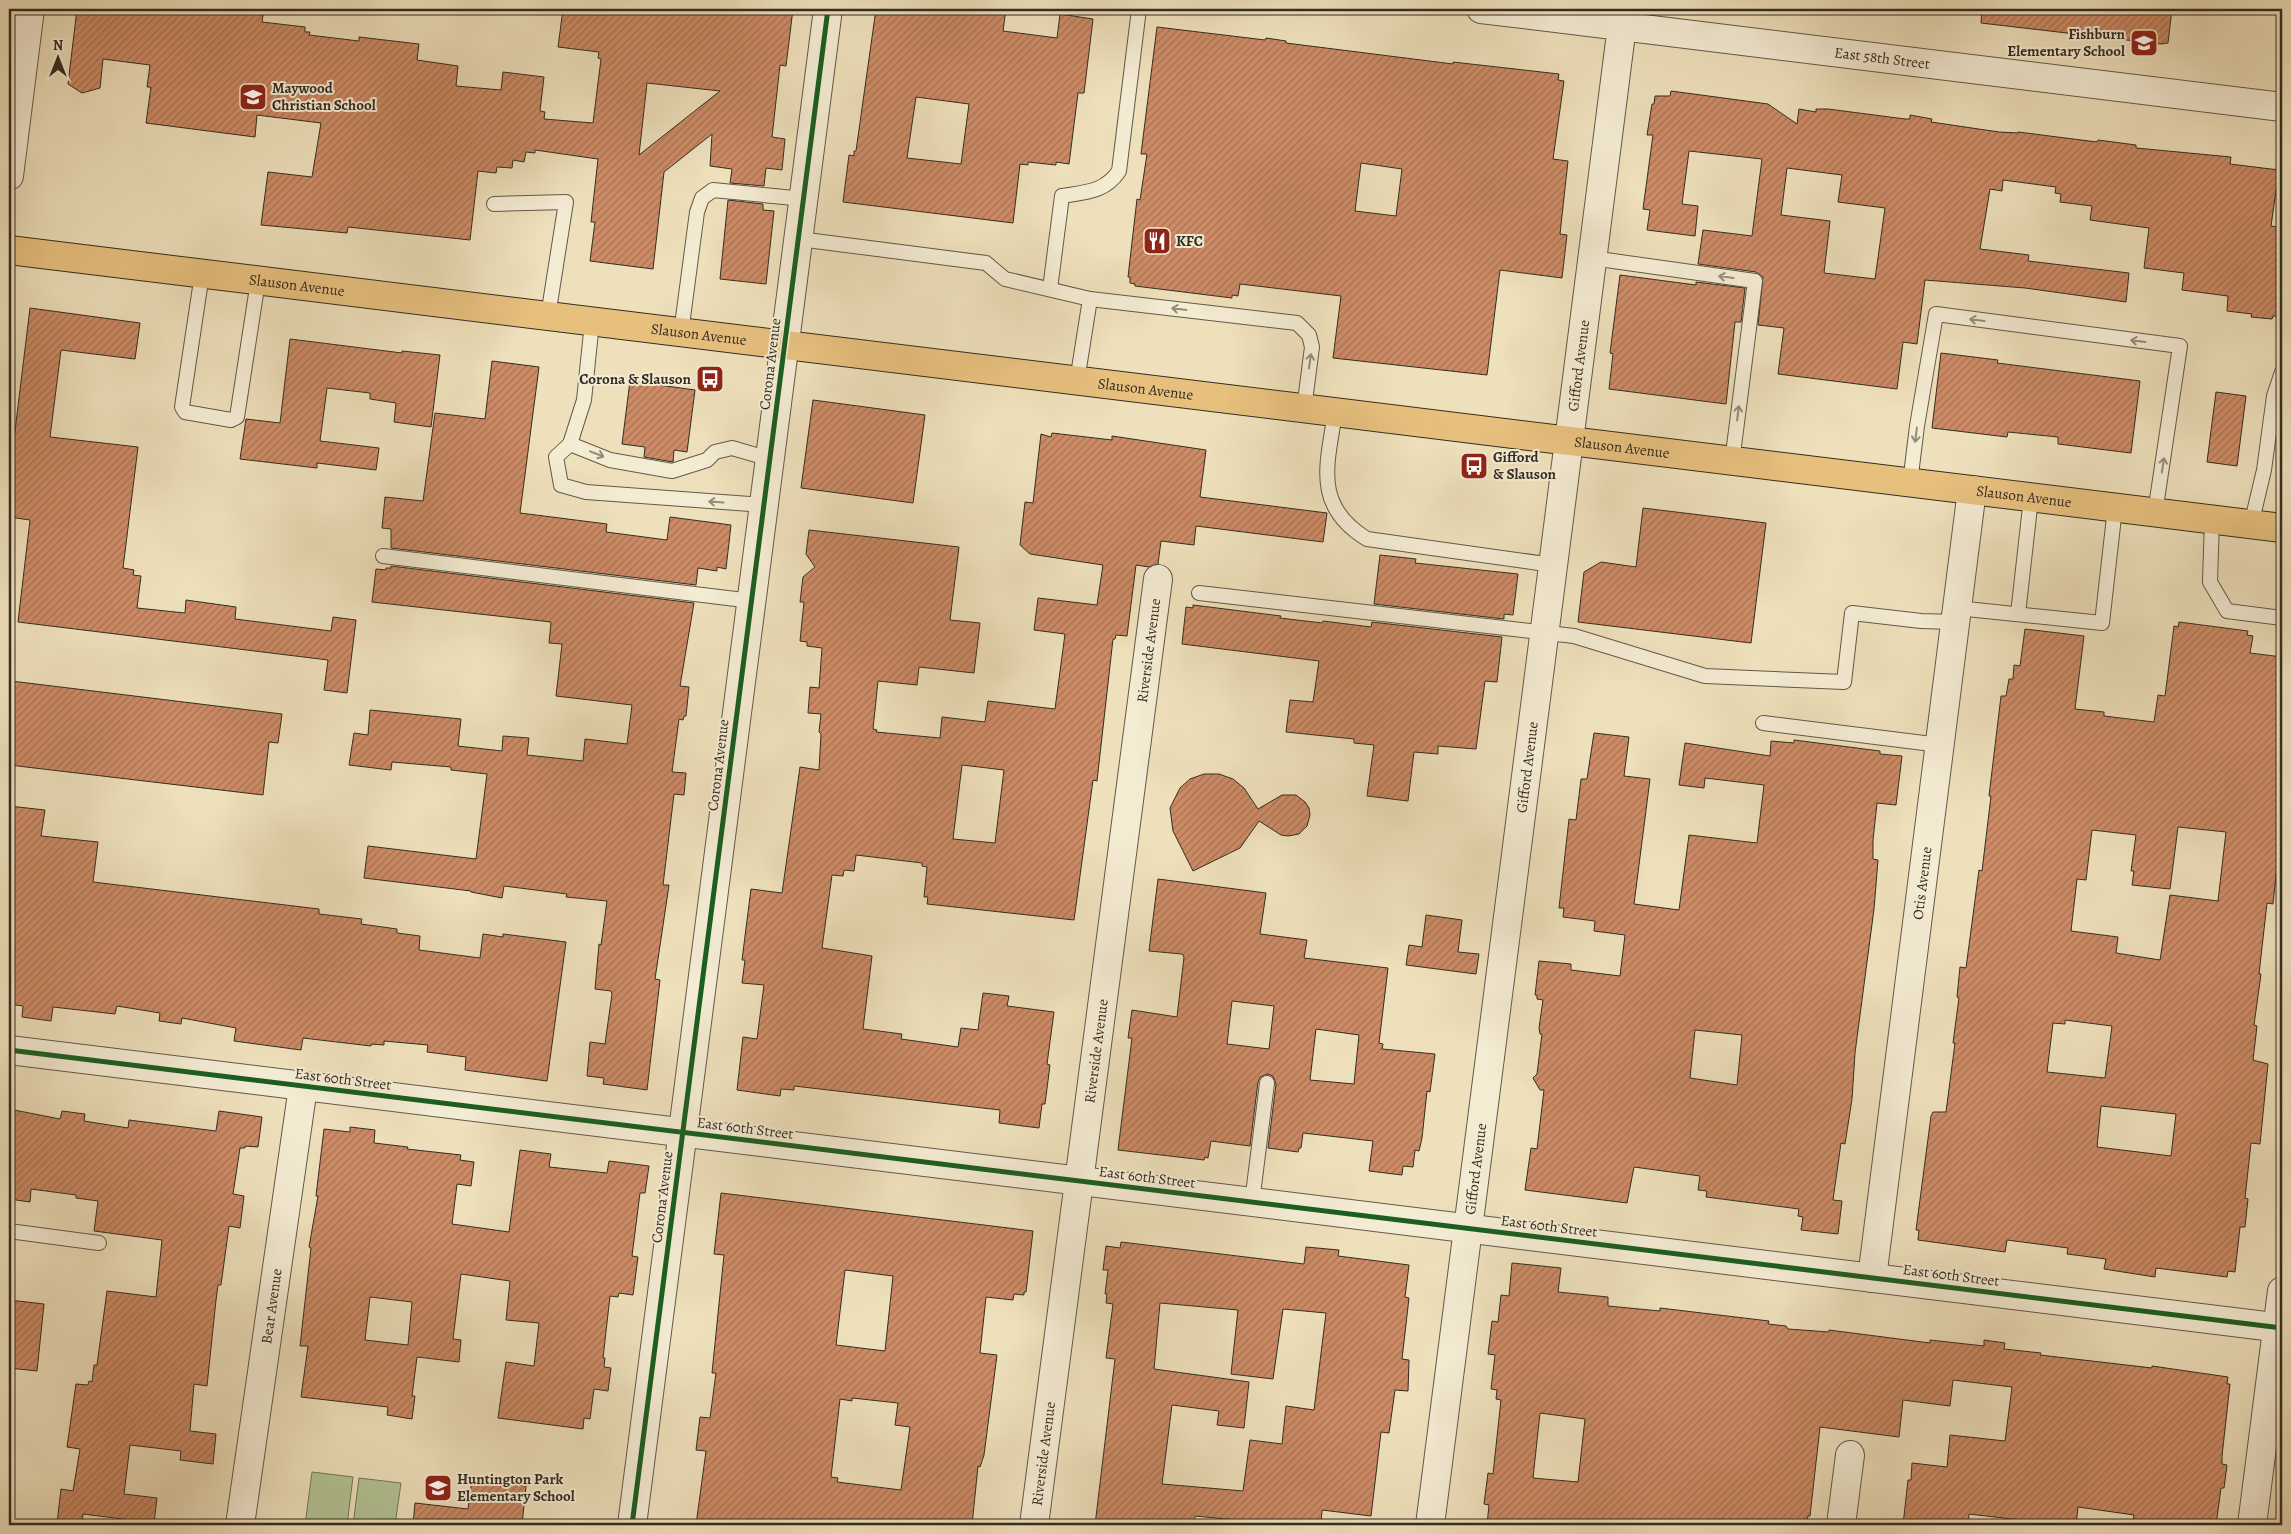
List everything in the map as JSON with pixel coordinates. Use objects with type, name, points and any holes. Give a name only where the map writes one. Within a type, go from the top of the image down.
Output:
[{"type":"main road","name":"Slauson Avenue","points":[[9,250],[2155,514],[2282,528]]},
{"type":"street","points":[[9,176],[17,43],[30,9]]},
{"type":"street","name":"Corona Avenue","points":[[632,1525],[828,9]]},
{"type":"street","name":"East 58th Street","points":[[1481,9],[1623,18],[2282,107]]},
{"type":"street","name":"Gifford Avenue","points":[[1430,1525],[1623,18]]},
{"type":"street","name":"Otis Avenue","points":[[1872,1278],[1972,490]]},
{"type":"street","name":"Riverside Avenue","points":[[1034,1525],[1158,579]]},
{"type":"street","name":"East 60th Street","points":[[9,1050],[2280,1328]]},
{"type":"street","name":"Bear Avenue","points":[[240,1525],[303,1086]]},
{"type":"street","points":[[2252,1525],[2280,1328],[2282,1291]]},
{"type":"street","points":[[1841,1525],[1850,1455]]},
{"type":"lane","points":[[1050,289],[1062,196],[1096,190],[1112,181],[1119,171],[1139,9]]},
{"type":"lane","points":[[681,333],[697,212],[702,198],[713,190],[804,199]]},
{"type":"lane","points":[[494,204],[566,202],[548,316]]},
{"type":"lane","points":[[799,239],[986,263],[1005,279],[1090,299],[1298,323],[1309,335],[1312,347],[1304,409]]},
{"type":"lane","points":[[1592,258],[1755,282],[1732,462]]},
{"type":"lane","points":[[202,274],[182,407],[185,412],[231,420],[237,417],[258,281]]},
{"type":"lane","points":[[1077,381],[1090,299]]},
{"type":"lane","points":[[1910,484],[1917,426],[1936,314],[2180,346],[2155,514]]},
{"type":"lane","points":[[592,322],[584,400],[570,444],[556,457],[561,485],[586,492],[764,505]]},
{"type":"lane","points":[[2251,525],[2264,470],[2274,396],[2282,372]]},
{"type":"lane","points":[[1335,413],[1326,472],[1327,488],[1338,512],[1351,529],[1367,539],[1553,565]]},
{"type":"lane","points":[[570,444],[610,460],[672,471],[707,460],[715,452],[732,448],[770,459]]},
{"type":"lane","points":[[2018,614],[2031,498]]},
{"type":"lane","points":[[1199,592],[1574,636],[1705,676],[1844,682],[1852,612],[1921,621],[1956,615],[2018,614],[2102,623],[2115,508]]},
{"type":"lane","points":[[2212,520],[2210,582],[2226,611],[2282,618]]},
{"type":"lane","points":[[383,556],[752,601]]},
{"type":"lane","points":[[1763,723],[1940,746]]},
{"type":"lane","points":[[1252,1202],[1267,1083]]},
{"type":"lane","points":[[9,1231],[99,1243]]},
{"type":"green space","points":[[312,1472],[353,1477],[347,1525],[305,1525]]},
{"type":"green space","points":[[359,1478],[401,1483],[395,1525],[353,1525]]},
{"type":"building","points":[[77,9],[264,9],[262,22],[305,27],[305,32],[310,32],[309,35],[359,41],[359,37],[419,44],[417,60],[458,66],[456,86],[501,90],[503,72],[544,77],[540,111],[545,112],[544,119],[593,123],[601,59],[598,58],[599,52],[558,47],[563,9],[793,9],[786,66],[780,65],[772,137],[785,139],[782,170],[766,168],[764,186],[730,183],[732,169],[710,166],[712,134],[664,172],[653,269],[590,261],[595,222],[591,222],[598,159],[535,150],[535,153],[526,152],[524,162],[513,160],[512,168],[497,167],[496,173],[478,171],[470,240],[348,227],[347,233],[261,225],[268,172],[312,177],[321,123],[257,115],[255,137],[146,123],[151,87],[147,87],[150,65],[103,59],[100,88],[82,93],[68,84]],"holes":[[[647,83],[720,91],[639,155]]]},
{"type":"building","points":[[876,9],[1006,9],[1003,31],[1057,38],[1060,14],[1093,19],[1084,93],[1078,93],[1069,164],[1056,162],[1056,165],[1028,162],[1028,165],[1020,164],[1013,223],[843,202],[849,155],[854,156],[854,151],[856,151]],"holes":[[[916,97],[969,104],[961,164],[907,158]]]},
{"type":"building","points":[[1982,9],[2172,9],[2168,43],[2161,44],[1981,23]]},
{"type":"building","points":[[1157,27],[1265,40],[1266,38],[1286,41],[1286,43],[1453,64],[1453,62],[1559,74],[1558,80],[1564,81],[1553,159],[1568,161],[1560,234],[1567,235],[1562,278],[1500,270],[1487,375],[1333,358],[1341,296],[1240,284],[1238,296],[1232,295],[1232,298],[1135,286],[1135,284],[1130,283],[1130,277],[1128,277],[1137,199],[1140,200],[1147,154],[1141,154]],"holes":[[[1361,163],[1402,169],[1396,216],[1355,211]]]},
{"type":"building","points":[[1671,91],[1768,104],[1797,124],[1799,109],[1816,112],[1816,109],[1828,109],[1905,119],[1910,119],[1910,115],[1932,119],[1931,122],[1999,132],[2018,132],[2097,142],[2098,140],[2136,145],[2136,148],[2231,157],[2230,164],[2279,170],[2271,226],[2282,228],[2282,251],[2278,279],[2282,279],[2282,317],[2273,316],[2272,319],[2251,317],[2252,314],[2227,311],[2228,296],[2182,290],[2184,273],[2144,268],[2149,228],[2090,220],[2092,206],[2060,202],[2061,194],[2055,193],[2056,187],[2003,180],[2002,191],[1990,189],[1980,249],[2029,255],[2028,261],[2129,273],[2126,302],[2025,288],[1925,280],[1917,344],[1903,342],[1897,389],[1778,374],[1784,328],[1758,325],[1763,277],[1756,272],[1698,264],[1703,230],[1752,236],[1762,159],[1689,151],[1682,204],[1698,206],[1695,236],[1647,230],[1650,210],[1643,209],[1653,135],[1647,135],[1652,104],[1654,104],[1655,96],[1670,96]],"holes":[[[1787,168],[1842,175],[1838,202],[1885,208],[1875,279],[1824,273],[1830,221],[1781,215]]]},
{"type":"building","points":[[728,200],[763,204],[763,210],[774,211],[766,284],[720,279]]},
{"type":"building","points":[[1620,275],[1696,285],[1696,282],[1745,288],[1741,322],[1735,322],[1726,404],[1609,389],[1613,354],[1610,353]]},
{"type":"building","points":[[30,308],[140,323],[135,359],[61,350],[50,437],[138,447],[123,568],[134,570],[133,575],[141,576],[137,608],[185,613],[186,600],[236,607],[235,619],[331,631],[333,617],[356,620],[347,693],[324,690],[328,660],[18,622],[30,520],[9,517],[9,480]]},
{"type":"building","points":[[290,339],[402,353],[402,351],[440,355],[431,427],[394,422],[396,403],[370,399],[370,393],[327,388],[320,441],[379,448],[376,470],[317,463],[317,468],[240,459],[246,419],[280,423]]},
{"type":"building","points":[[1941,353],[1998,360],[1997,363],[2140,381],[2131,453],[2058,444],[2058,437],[2008,432],[2007,437],[1932,428]]},
{"type":"building","points":[[492,361],[539,367],[520,513],[607,524],[606,532],[667,540],[670,517],[731,525],[726,569],[717,567],[717,571],[698,568],[696,585],[391,548],[391,529],[382,528],[385,497],[423,501],[435,413],[485,419]]},
{"type":"building","points":[[630,381],[695,390],[687,452],[674,450],[673,462],[644,457],[645,447],[622,444]]},
{"type":"building","points":[[2216,392],[2246,396],[2237,466],[2207,462]]},
{"type":"building","points":[[813,400],[925,415],[913,503],[801,488]]},
{"type":"building","points":[[1052,433],[1112,440],[1112,436],[1206,450],[1200,497],[1327,513],[1323,542],[1196,526],[1194,545],[1161,541],[1158,564],[1149,567],[1136,565],[1127,636],[1116,635],[1115,639],[1113,639],[1097,781],[1093,780],[1074,920],[927,904],[928,897],[924,897],[927,867],[922,866],[922,863],[856,855],[854,871],[844,870],[843,876],[832,875],[822,948],[872,956],[863,1029],[902,1034],[901,1039],[958,1047],[961,1028],[978,1030],[983,993],[1009,996],[1007,1006],[1054,1012],[1047,1064],[1050,1065],[1045,1104],[1042,1104],[1039,1128],[999,1123],[1000,1110],[794,1086],[794,1090],[781,1089],[780,1096],[737,1090],[743,1037],[757,1039],[764,985],[742,983],[745,960],[742,960],[751,889],[782,893],[800,767],[819,770],[821,714],[808,713],[810,687],[819,688],[822,648],[807,646],[807,642],[800,641],[804,602],[800,602],[803,577],[815,567],[806,554],[809,530],[959,547],[950,620],[980,623],[974,673],[919,667],[917,685],[878,681],[873,729],[877,730],[876,732],[940,738],[942,717],[985,722],[988,701],[1055,709],[1065,634],[1034,630],[1038,598],[1097,605],[1103,565],[1030,554],[1020,545],[1025,502],[1033,503],[1041,434],[1051,437]],"holes":[[[962,765],[1004,770],[995,843],[953,839]]]},
{"type":"building","points":[[1643,508],[1766,523],[1751,643],[1578,622],[1584,572],[1601,562],[1636,567]]},
{"type":"building","points":[[1380,555],[1416,559],[1415,563],[1518,574],[1513,615],[1504,614],[1504,619],[1374,604]]},
{"type":"building","points":[[391,566],[694,603],[680,686],[689,687],[686,716],[684,716],[683,720],[679,719],[672,772],[686,773],[684,795],[674,794],[663,885],[669,885],[655,979],[660,980],[647,1090],[603,1084],[604,1078],[587,1076],[590,1042],[605,1044],[612,994],[611,991],[595,989],[599,944],[601,945],[607,901],[566,897],[567,894],[504,886],[502,898],[471,891],[364,878],[368,846],[476,859],[487,774],[451,770],[451,767],[392,762],[391,770],[349,765],[354,733],[368,735],[370,710],[461,719],[458,746],[502,751],[503,736],[529,738],[527,755],[583,761],[585,739],[627,744],[632,705],[556,696],[562,644],[549,643],[551,622],[372,602],[376,569],[386,570],[386,568],[391,568]]},
{"type":"building","points":[[1193,605],[1322,623],[1323,621],[1371,627],[1372,622],[1502,637],[1497,682],[1485,681],[1476,749],[1438,746],[1438,754],[1414,752],[1408,801],[1367,796],[1374,745],[1354,743],[1354,739],[1286,732],[1290,700],[1313,702],[1319,661],[1182,644],[1186,607],[1193,608]]},
{"type":"building","points":[[2179,622],[2248,631],[2247,635],[2253,636],[2250,653],[2282,657],[2282,817],[2273,904],[2267,903],[2259,974],[2261,974],[2254,1025],[2257,1026],[2253,1060],[2268,1064],[2260,1144],[2251,1143],[2245,1198],[2248,1199],[2245,1227],[2240,1227],[2235,1272],[2228,1271],[2227,1277],[2156,1268],[2155,1277],[2104,1269],[2106,1259],[2067,1254],[2068,1248],[2007,1240],[2005,1252],[1918,1240],[1919,1230],[1916,1230],[1931,1116],[1933,1112],[1946,1112],[1955,1043],[1953,1043],[1959,998],[1957,997],[1960,967],[1966,968],[1979,870],[1982,871],[2001,696],[2006,696],[2009,679],[2013,679],[2014,665],[2020,666],[2025,629],[2084,636],[2075,709],[2104,712],[2104,716],[2154,722],[2158,695],[2165,696],[2174,626],[2178,627]],"holes":[[[2178,827],[2226,832],[2218,901],[2170,895],[2160,960],[2116,953],[2118,937],[2071,931],[2077,879],[2086,880],[2092,830],[2136,835],[2131,871],[2134,871],[2132,885],[2170,889]],[[2065,1020],[2112,1026],[2105,1078],[2047,1072],[2053,1023],[2065,1024]],[[2101,1106],[2176,1114],[2171,1156],[2097,1147]]]},
{"type":"building","points":[[11,681],[282,714],[278,743],[269,742],[263,795],[9,765]]},
{"type":"building","points":[[1594,733],[1629,737],[1624,776],[1650,779],[1634,904],[1679,910],[1689,835],[1757,843],[1764,785],[1705,778],[1704,788],[1679,785],[1685,743],[1770,756],[1771,741],[1794,743],[1794,740],[1880,751],[1880,754],[1902,756],[1896,805],[1877,803],[1873,840],[1873,859],[1878,860],[1874,909],[1855,1053],[1852,1099],[1845,1144],[1841,1143],[1833,1200],[1842,1201],[1838,1234],[1801,1230],[1803,1217],[1798,1216],[1799,1209],[1706,1197],[1707,1191],[1698,1190],[1700,1176],[1634,1167],[1627,1203],[1525,1190],[1531,1148],[1537,1149],[1544,1090],[1540,1090],[1533,1078],[1537,1074],[1542,1034],[1540,1034],[1539,1028],[1543,1000],[1537,999],[1537,995],[1535,995],[1539,961],[1571,964],[1571,970],[1620,976],[1625,935],[1594,931],[1595,921],[1563,917],[1564,908],[1559,908],[1569,819],[1576,820],[1581,779],[1587,779]],"holes":[[[1695,1030],[1742,1035],[1737,1085],[1690,1078]]]},
{"type":"building","points":[[1204,774],[1219,774],[1233,779],[1244,788],[1258,809],[1282,795],[1296,795],[1309,808],[1310,815],[1307,826],[1299,834],[1288,836],[1281,835],[1259,821],[1240,848],[1193,871],[1173,831],[1170,808],[1180,788],[1190,779]]},
{"type":"building","points":[[9,806],[45,810],[41,836],[98,842],[93,882],[319,909],[319,914],[362,919],[361,924],[397,929],[397,933],[420,936],[419,950],[480,958],[483,934],[503,937],[503,934],[566,942],[547,1081],[465,1070],[466,1057],[427,1052],[428,1045],[384,1041],[384,1045],[371,1044],[371,1046],[303,1038],[301,1050],[234,1041],[236,1028],[182,1018],[181,1024],[159,1021],[160,1013],[117,1006],[115,1014],[53,1007],[51,1021],[22,1017],[23,1006],[9,1004]]},
{"type":"building","points":[[1158,879],[1266,893],[1260,934],[1307,940],[1304,958],[1388,968],[1379,1043],[1383,1044],[1382,1049],[1435,1054],[1430,1092],[1427,1091],[1422,1138],[1419,1151],[1415,1150],[1413,1167],[1403,1166],[1402,1175],[1369,1171],[1373,1141],[1303,1133],[1301,1148],[1299,1148],[1298,1152],[1268,1148],[1276,1084],[1273,1076],[1268,1074],[1260,1077],[1258,1082],[1250,1146],[1211,1141],[1208,1158],[1205,1157],[1204,1160],[1118,1150],[1132,1038],[1128,1038],[1132,1010],[1177,1017],[1184,957],[1182,954],[1149,951]],"holes":[[[1232,1001],[1274,1006],[1269,1049],[1227,1044]],[[1316,1029],[1359,1035],[1354,1084],[1310,1080]]]},
{"type":"building","points":[[1426,915],[1462,920],[1458,952],[1479,954],[1476,974],[1406,965],[1409,945],[1422,947]]},
{"type":"building","points":[[9,1109],[60,1119],[62,1111],[85,1114],[84,1121],[128,1128],[129,1120],[216,1131],[219,1111],[262,1117],[258,1147],[245,1146],[245,1148],[240,1148],[233,1194],[244,1196],[240,1228],[229,1226],[221,1285],[218,1285],[207,1386],[194,1384],[190,1431],[216,1434],[213,1464],[180,1460],[181,1451],[130,1445],[124,1494],[157,1498],[154,1523],[83,1514],[82,1525],[57,1523],[61,1489],[73,1491],[80,1449],[67,1447],[76,1384],[88,1385],[89,1381],[92,1382],[94,1365],[97,1365],[107,1291],[156,1297],[162,1240],[94,1231],[98,1201],[76,1198],[76,1195],[31,1189],[30,1202],[9,1199]]},
{"type":"building","points":[[350,1127],[375,1130],[374,1143],[461,1155],[460,1160],[474,1162],[471,1186],[457,1184],[452,1224],[509,1232],[520,1150],[551,1154],[549,1167],[607,1173],[609,1161],[649,1166],[645,1193],[640,1193],[632,1256],[638,1257],[633,1295],[619,1293],[618,1297],[610,1296],[603,1358],[605,1358],[604,1367],[611,1368],[608,1391],[594,1389],[590,1419],[584,1418],[583,1429],[498,1418],[506,1362],[534,1366],[539,1323],[506,1320],[510,1281],[461,1274],[453,1339],[461,1340],[459,1362],[417,1357],[412,1396],[415,1396],[412,1419],[387,1415],[388,1407],[301,1397],[308,1346],[300,1346],[311,1248],[309,1247],[318,1196],[316,1196],[324,1129],[350,1132]],"holes":[[[370,1297],[412,1302],[408,1345],[365,1340]]]},
{"type":"building","points":[[721,1193],[1033,1231],[1026,1292],[1024,1292],[1024,1295],[1014,1294],[1013,1300],[986,1297],[980,1353],[997,1355],[984,1455],[980,1467],[978,1466],[972,1525],[696,1525],[706,1451],[696,1450],[700,1417],[710,1418],[716,1373],[712,1373],[724,1255],[714,1254]],"holes":[[[845,1270],[893,1276],[885,1351],[836,1345]],[[852,1398],[898,1403],[895,1425],[910,1427],[901,1490],[837,1482],[838,1478],[831,1477],[840,1399],[852,1401]]]},
{"type":"building","points":[[1121,1242],[1304,1264],[1306,1247],[1339,1250],[1338,1256],[1409,1265],[1405,1297],[1409,1298],[1402,1359],[1409,1360],[1408,1391],[1395,1390],[1389,1433],[1381,1432],[1371,1516],[1322,1510],[1321,1525],[1237,1525],[1237,1520],[1195,1516],[1194,1525],[1095,1525],[1115,1359],[1106,1358],[1113,1304],[1106,1303],[1107,1294],[1105,1294],[1108,1270],[1103,1270],[1106,1246],[1120,1248]],"holes":[[[1160,1303],[1238,1310],[1231,1374],[1273,1379],[1283,1309],[1326,1313],[1314,1410],[1286,1406],[1282,1444],[1250,1440],[1243,1491],[1162,1484],[1172,1405],[1219,1411],[1217,1425],[1244,1428],[1249,1382],[1154,1369]]]},
{"type":"building","points":[[1512,1263],[1561,1268],[1558,1292],[1608,1297],[1608,1306],[1660,1311],[1660,1308],[1769,1321],[1768,1324],[1786,1326],[1788,1329],[1829,1332],[1829,1330],[1930,1343],[1930,1340],[1984,1346],[1984,1340],[2005,1343],[2004,1349],[2041,1353],[2040,1355],[2152,1368],[2152,1366],[2228,1377],[2227,1384],[2230,1384],[2222,1456],[2222,1464],[2227,1465],[2224,1488],[2221,1488],[2216,1525],[2132,1525],[2134,1515],[2078,1507],[2076,1525],[2037,1525],[2037,1522],[1969,1514],[1968,1525],[1903,1525],[1908,1480],[1911,1480],[1912,1463],[1947,1467],[1950,1435],[2005,1441],[2012,1387],[1953,1380],[1950,1406],[1903,1400],[1899,1437],[1820,1427],[1810,1516],[1808,1516],[1806,1525],[1487,1525],[1489,1505],[1484,1504],[1488,1473],[1493,1474],[1501,1400],[1496,1399],[1497,1390],[1491,1389],[1495,1355],[1488,1354],[1492,1321],[1498,1322],[1501,1295],[1509,1296]],"holes":[[[1540,1413],[1585,1419],[1578,1482],[1533,1478]]]},
{"type":"building","points":[[9,1300],[44,1304],[37,1371],[9,1368]]},
{"type":"building","points":[[472,1479],[526,1486],[522,1525],[413,1525],[415,1503],[468,1509]]},
{"type":"cycle path","points":[[632,1525],[828,9]]},
{"type":"cycle path","points":[[9,1050],[2282,1328]]},
{"type":"place","name":"Fishburn Elementary School","points":[[2144,43]]},
{"type":"place","name":"Maywood Christian School","points":[[253,97]]},
{"type":"place","name":"KFC","points":[[1157,241]]},
{"type":"place","name":"Corona & Slauson","points":[[710,379]]},
{"type":"place","name":"Gifford & Slauson","points":[[1474,466]]},
{"type":"place","name":"Huntington Park Elementary School","points":[[438,1488]]}]
